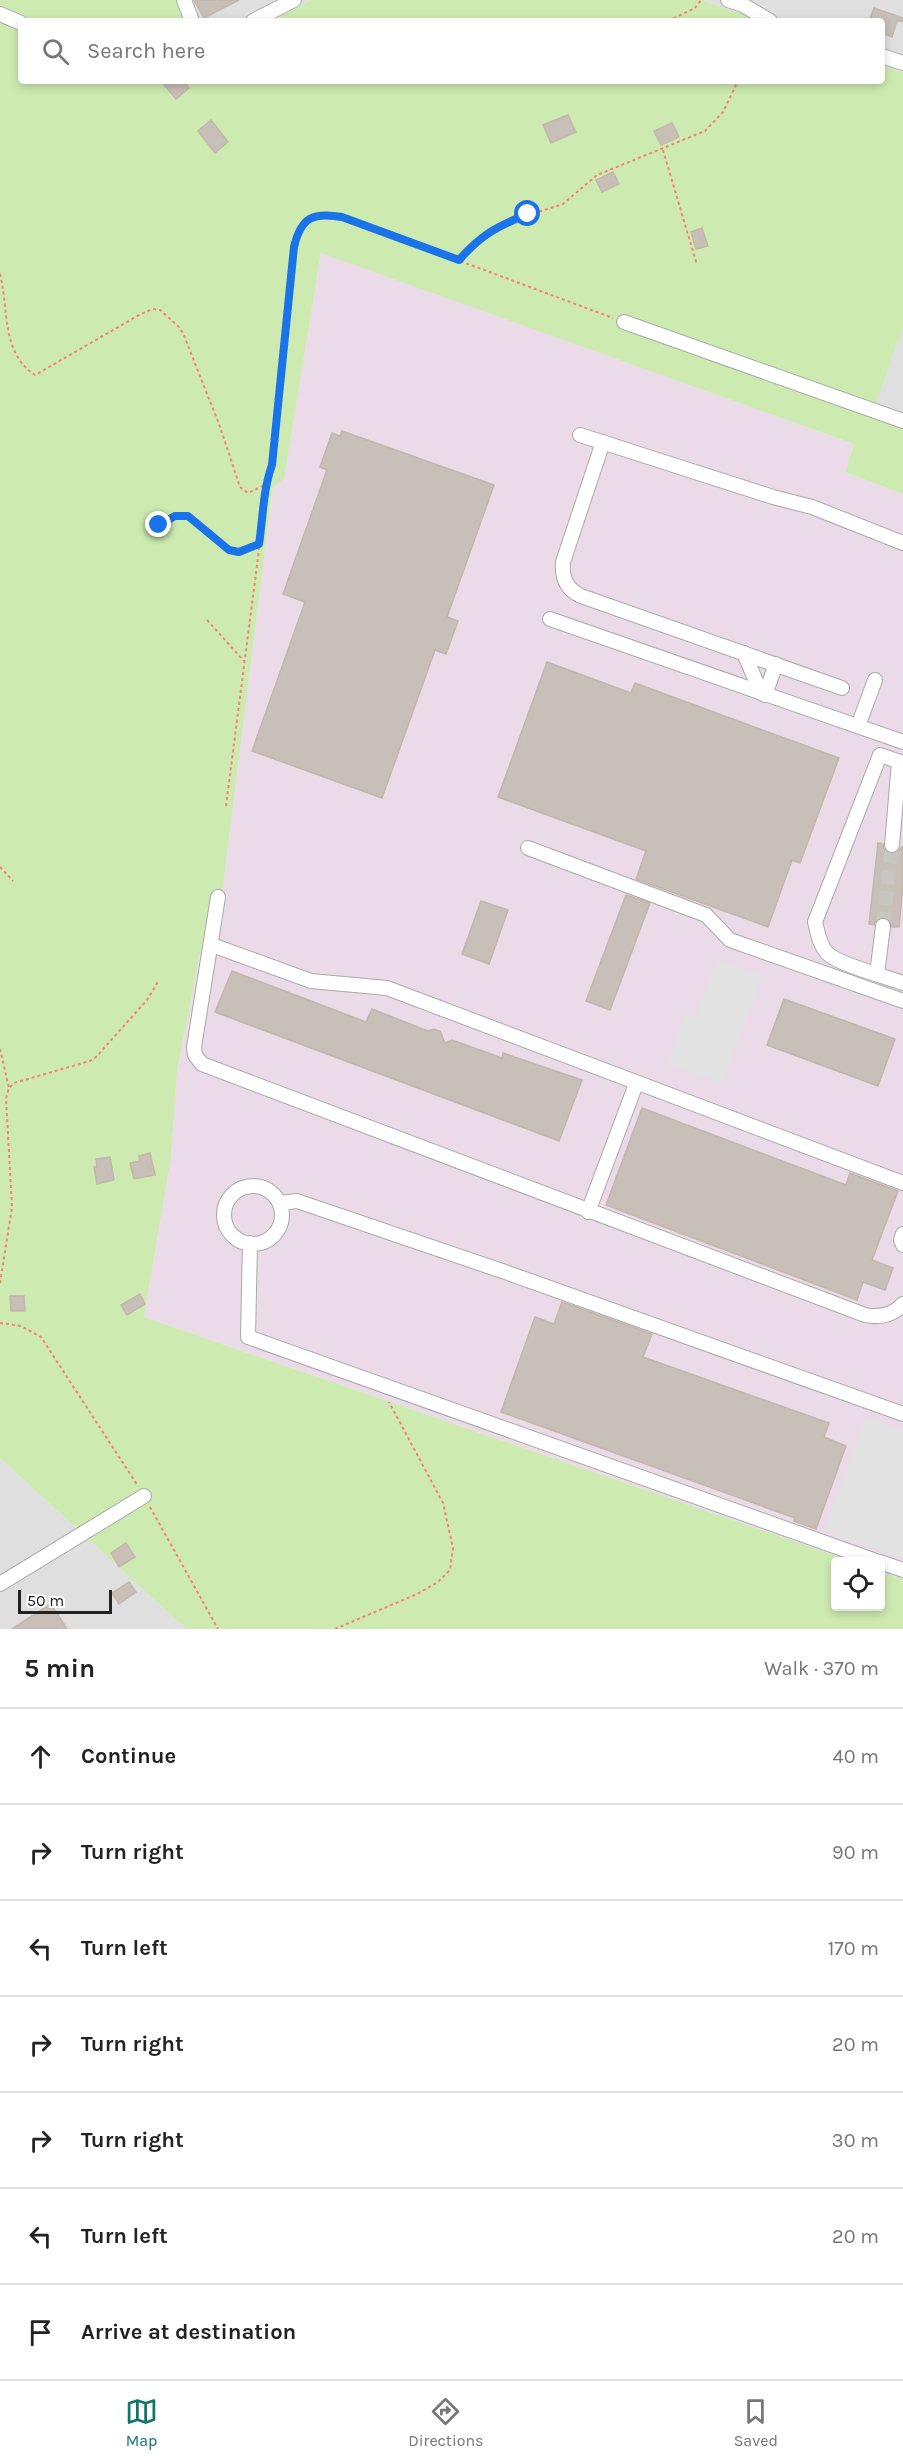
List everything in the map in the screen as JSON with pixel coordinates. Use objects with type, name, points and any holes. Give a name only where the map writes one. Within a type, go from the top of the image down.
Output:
[{"type":"street","points":[[184,0],[191,18]]},
{"type":"street","points":[[259,18],[294,0]]},
{"type":"street","points":[[728,0],[743,5],[765,18]]},
{"type":"street","points":[[0,14],[18,22]]},
{"type":"street","points":[[885,57],[903,63]]},
{"type":"street","points":[[624,322],[903,421]]},
{"type":"street","points":[[580,435],[773,497],[812,507],[903,543]]},
{"type":"street","points":[[603,442],[563,562],[566,583],[574,593],[842,688]]},
{"type":"street","points":[[550,620],[903,742]]},
{"type":"street","points":[[744,653],[763,694]]},
{"type":"street","points":[[763,694],[776,664]]},
{"type":"street","points":[[858,726],[875,680]]},
{"type":"street","points":[[892,845],[901,762],[880,756],[815,922],[819,939],[828,954],[838,960],[903,983]]},
{"type":"street","points":[[528,848],[706,915],[730,940],[903,1001]]},
{"type":"street","points":[[218,897],[194,1047],[195,1055],[202,1064],[865,1315],[875,1317],[886,1315],[897,1311],[903,1304]]},
{"type":"street","points":[[877,974],[883,926]]},
{"type":"street","points":[[212,945],[311,981],[387,988],[903,1183]]},
{"type":"street","points":[[588,1212],[636,1084]]},
{"type":"street","points":[[252,1186],[272,1192],[280,1203],[282,1218],[277,1232],[265,1241],[250,1243],[242,1241],[230,1231],[225,1216],[228,1201],[239,1190],[252,1186]]},
{"type":"street","points":[[280,1203],[297,1201],[508,1273],[903,1414]]},
{"type":"street","points":[[903,1234],[901,1240],[903,1245]]},
{"type":"street","points":[[250,1243],[248,1336],[866,1557]]},
{"type":"street","points":[[0,1584],[144,1496]]},
{"type":"street","points":[[885,1564],[903,1570]]},
{"type":"path","points":[[674,18],[695,8],[701,0]]},
{"type":"path","points":[[459,260],[476,240],[504,223],[563,204],[597,175],[705,130],[717,120],[736,84]]},
{"type":"path","points":[[663,149],[697,265]]},
{"type":"path","points":[[226,806],[266,503],[265,485],[272,465],[294,247],[297,232],[304,223],[322,214],[342,217],[624,322]]},
{"type":"path","points":[[0,274],[15,356],[24,368],[35,375],[141,314],[153,309],[166,314],[183,333],[219,424],[240,486],[244,491],[253,492],[265,485]]},
{"type":"path","points":[[159,525],[175,516],[188,516],[229,550],[239,552],[259,544]]},
{"type":"path","points":[[207,620],[244,661]]},
{"type":"path","points":[[0,867],[13,881]]},
{"type":"path","points":[[0,1283],[12,1207],[6,1098],[9,1088],[14,1083],[96,1057],[147,1000],[159,980]]},
{"type":"path","points":[[0,1049],[9,1088]]},
{"type":"path","points":[[0,1323],[21,1326],[40,1337],[144,1496],[218,1629]]},
{"type":"path","points":[[335,1629],[417,1594],[438,1582],[450,1570],[453,1548],[443,1503],[388,1399]]},
{"type":"shaded area","points":[[179,0],[311,0],[276,18],[185,18]]},
{"type":"shaded area","points":[[702,0],[903,0],[903,72],[885,66],[885,18],[752,18]]},
{"type":"shaded area","points":[[321,252],[854,444],[845,472],[903,494],[903,1579],[885,1573],[885,1557],[839,1557],[144,1317],[171,1158],[177,1072],[212,892],[222,893],[273,487],[284,478]]},
{"type":"shaded area","points":[[903,328],[903,425],[871,413]]},
{"type":"shaded area","points":[[717,960],[762,976],[723,1083],[668,1063],[686,1013],[697,1016]]},
{"type":"shaded area","points":[[865,1417],[903,1430],[903,1558],[825,1531]]},
{"type":"shaded area","points":[[0,1458],[186,1629],[0,1629]]},
{"type":"green space","points":[[0,0],[179,0],[185,18],[18,18],[18,84],[885,84],[885,66],[903,72],[903,328],[872,413],[903,425],[903,494],[845,472],[854,444],[321,253],[284,479],[273,487],[222,894],[212,892],[177,1072],[171,1158],[144,1317],[839,1557],[831,1557],[831,1611],[885,1611],[885,1573],[903,1579],[903,1629],[186,1629],[0,1458]]},
{"type":"green space","points":[[311,0],[702,0],[752,18],[276,18]]},
{"type":"building","points":[[194,0],[239,0],[204,18]]},
{"type":"building","points":[[874,8],[903,18],[903,21],[897,21],[892,37],[885,34],[885,18],[870,18]]},
{"type":"building","points":[[164,84],[186,84],[189,88],[176,99]]},
{"type":"building","points":[[568,115],[576,132],[551,143],[543,125]]},
{"type":"building","points":[[211,120],[228,142],[215,153],[198,131]]},
{"type":"building","points":[[672,123],[679,137],[661,145],[654,131]]},
{"type":"building","points":[[613,172],[619,184],[602,192],[596,180]]},
{"type":"building","points":[[702,228],[708,246],[696,249],[691,232]]},
{"type":"building","points":[[342,431],[494,485],[447,617],[458,621],[446,654],[435,650],[382,798],[252,751],[305,602],[283,594],[327,470],[320,467],[332,433],[340,436]]},
{"type":"building","points":[[547,662],[631,693],[635,683],[839,758],[800,863],[792,860],[768,927],[636,879],[646,851],[498,797]]},
{"type":"building","points":[[878,843],[883,844],[884,849],[891,854],[896,853],[903,846],[903,884],[899,927],[892,927],[889,919],[884,917],[876,920],[874,925],[869,924]]},
{"type":"building","points":[[626,895],[650,903],[610,1010],[586,1001]]},
{"type":"building","points":[[481,901],[508,910],[489,964],[462,954]]},
{"type":"building","points":[[232,971],[366,1022],[372,1009],[428,1031],[434,1029],[440,1031],[445,1043],[452,1040],[502,1058],[503,1053],[582,1080],[559,1141],[215,1012]]},
{"type":"building","points":[[784,999],[895,1039],[878,1086],[767,1045]]},
{"type":"building","points":[[642,1108],[846,1185],[850,1173],[898,1191],[872,1260],[893,1268],[885,1290],[863,1282],[857,1300],[606,1205]]},
{"type":"building","points":[[150,1153],[155,1175],[134,1179],[130,1163],[140,1161],[139,1156]]},
{"type":"building","points":[[110,1157],[114,1180],[97,1184],[94,1167],[97,1167],[96,1159]]},
{"type":"building","points":[[140,1294],[145,1304],[127,1315],[121,1305]]},
{"type":"building","points":[[10,1296],[24,1296],[25,1311],[11,1311]]},
{"type":"building","points":[[562,1302],[652,1334],[643,1357],[829,1423],[824,1437],[846,1446],[816,1529],[794,1521],[795,1518],[501,1412],[535,1317],[554,1324]]},
{"type":"building","points":[[126,1543],[135,1557],[119,1567],[111,1553]]},
{"type":"building","points":[[129,1582],[136,1592],[119,1604],[112,1593]]},
{"type":"building","points":[[51,1604],[67,1629],[12,1629],[32,1616]]},
{"type":"tunnel","points":[[883,926],[892,845]]},
{"type":"route","points":[[159,525],[175,516],[188,516],[229,550],[239,552],[259,544],[266,503],[265,485],[272,465],[294,247],[297,232],[304,223],[322,214],[342,217],[459,260],[483,235],[504,223],[528,214]]}]
